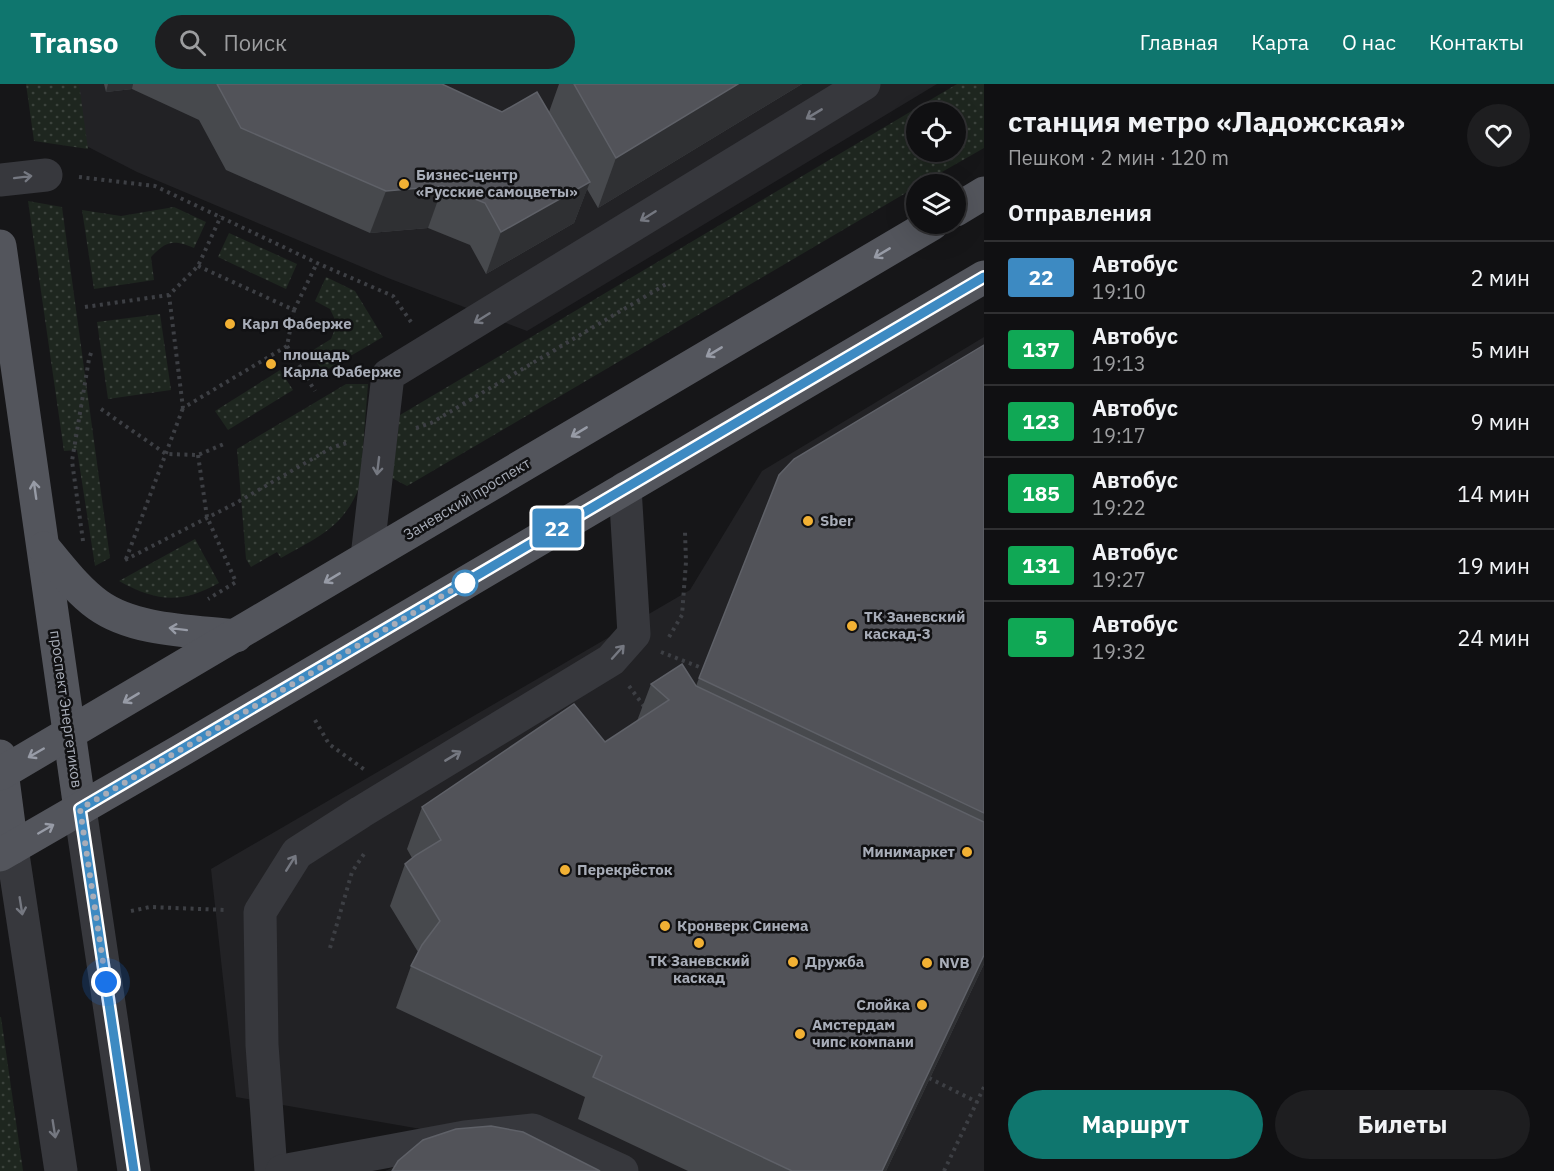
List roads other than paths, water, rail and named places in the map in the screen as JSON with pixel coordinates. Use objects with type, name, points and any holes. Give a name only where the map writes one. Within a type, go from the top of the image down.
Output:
[{"type":"main road","points":[[966,204],[984,193]]},
{"type":"main road","name":"Заневский проспект","points":[[1,767],[70,734],[915,234]]},
{"type":"main road","name":"проспект Энергетиков","points":[[0,246],[80,809]]},
{"type":"main road","points":[[1,767],[6,852],[984,277]]},
{"type":"main road","points":[[44,548],[77,586],[99,606],[122,617],[149,626],[236,636]]},
{"type":"street","points":[[368,557],[388,375],[864,84]]},
{"type":"street","points":[[0,180],[46,175]]},
{"type":"street","points":[[271,1171],[261,1045],[260,912],[297,853],[611,660],[634,634],[625,488]]},
{"type":"street","name":"проспект Энергетиков","points":[[80,809],[134,1171]]},
{"type":"street","points":[[6,852],[61,1171]]},
{"type":"street","points":[[282,1171],[465,1137],[533,1130],[622,1171]]},
{"type":"place","name":"Бизнес-центр «Русские самоцветы»","points":[[404,184]]},
{"type":"place","name":"Карл Фаберже","points":[[230,324]]},
{"type":"place","name":"площадь Карла Фаберже","points":[[271,364]]},
{"type":"place","name":"Sber","points":[[808,521]]},
{"type":"place","name":"ТК Заневский каскад-3","points":[[852,626]]},
{"type":"place","name":"Минимаркет","points":[[967,852]]},
{"type":"place","name":"Перекрёсток","points":[[565,870]]},
{"type":"place","name":"Кронверк Синема","points":[[665,926]]},
{"type":"place","name":"ТК Заневский каскад","points":[[699,943]]},
{"type":"place","name":"Дружба","points":[[793,962]]},
{"type":"place","name":"NVB","points":[[927,963]]},
{"type":"place","name":"Слойка","points":[[922,1005]]},
{"type":"place","name":"Амстердам чипс компани","points":[[800,1034]]}]
